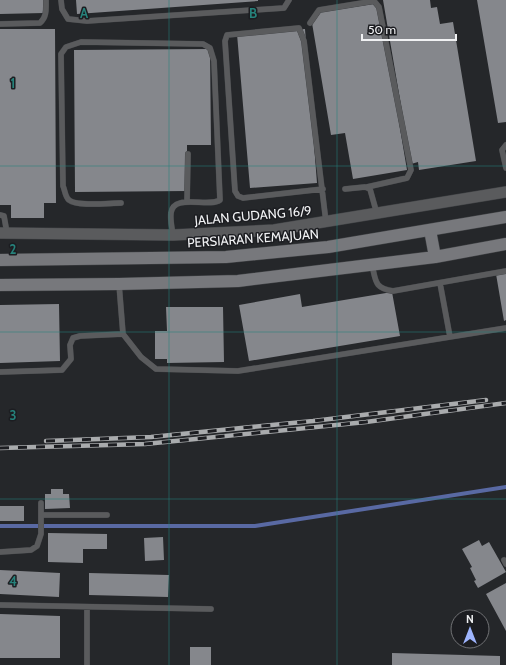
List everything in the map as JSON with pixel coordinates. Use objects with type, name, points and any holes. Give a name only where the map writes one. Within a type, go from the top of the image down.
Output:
[{"type":"main road","name":"PERSIARAN KEMAJUAN","points":[[0,260],[226,257],[328,247],[506,217]]},
{"type":"main road","points":[[430,230],[435,257]]},
{"type":"main road","points":[[0,285],[238,281],[435,257],[506,244]]},
{"type":"street","name":"JALAN GUDANG 16/9","points":[[4,233],[173,235],[274,230],[506,192]]},
{"type":"lane","points":[[0,24],[40,23],[44,19],[46,13],[46,0]]},
{"type":"lane","points":[[61,0],[62,8],[68,19],[87,22],[284,8],[290,0]]},
{"type":"lane","points":[[310,23],[319,10],[374,1],[379,7],[411,170],[407,178],[368,187],[345,189]]},
{"type":"lane","points":[[323,189],[243,198],[238,196],[235,191],[225,49],[227,35],[299,28],[304,42],[323,189],[326,222]]},
{"type":"lane","points":[[121,203],[77,204],[70,201],[63,186],[61,54],[66,47],[81,42],[203,44],[210,48],[214,61],[220,200],[212,203],[186,202],[177,205],[171,212],[173,235]]},
{"type":"lane","points":[[506,145],[502,150],[506,168]]},
{"type":"lane","points":[[186,202],[188,154]]},
{"type":"lane","points":[[368,187],[372,192],[377,214]]},
{"type":"lane","points":[[0,215],[4,216],[4,233]]},
{"type":"lane","points":[[372,264],[377,284],[382,289],[393,291],[506,271]]},
{"type":"lane","points":[[440,283],[450,337]]},
{"type":"lane","points":[[119,284],[123,334],[141,357],[156,369],[238,371],[506,328]]},
{"type":"lane","points":[[0,372],[62,370],[71,358],[70,344],[73,338],[80,336],[123,334]]},
{"type":"lane","points":[[0,552],[21,551],[35,548],[41,534],[41,503]]},
{"type":"lane","points":[[41,517],[108,515]]},
{"type":"lane","points":[[0,605],[211,609]]},
{"type":"lane","points":[[87,607],[87,665]]},
{"type":"building","points":[[0,0],[44,0],[44,13],[0,14]]},
{"type":"building","points":[[76,0],[258,0],[258,1],[77,14]]},
{"type":"building","points":[[383,0],[430,0],[431,8],[437,7],[440,24],[453,22],[476,161],[419,170],[418,162],[411,164]]},
{"type":"building","points":[[477,0],[506,0],[506,122],[498,123]]},
{"type":"building","points":[[379,3],[407,170],[353,179],[345,133],[331,135],[312,23],[321,12]]},
{"type":"building","points":[[0,29],[55,29],[56,203],[44,203],[44,218],[11,218],[11,205],[0,205]]},
{"type":"building","points":[[305,29],[317,183],[250,188],[237,34]]},
{"type":"building","points":[[210,49],[211,145],[187,145],[187,191],[75,192],[74,50]]},
{"type":"building","points":[[506,273],[506,320],[504,321],[496,274]]},
{"type":"building","points":[[392,292],[400,336],[249,361],[239,305],[300,294],[302,307]]},
{"type":"building","points":[[59,304],[60,361],[0,363],[0,305]]},
{"type":"building","points":[[166,307],[223,307],[224,362],[167,363],[167,359],[155,359],[155,331],[167,331]]},
{"type":"building","points":[[51,489],[63,489],[63,494],[69,494],[70,508],[45,509],[45,494],[51,494]]},
{"type":"building","points":[[0,506],[24,506],[24,521],[0,521]]},
{"type":"building","points":[[48,533],[107,534],[107,549],[83,549],[83,563],[48,562]]},
{"type":"building","points":[[163,537],[164,560],[145,561],[144,538]]},
{"type":"building","points":[[479,540],[482,546],[489,542],[506,572],[478,588],[470,568],[472,567],[462,549]]},
{"type":"building","points":[[0,570],[60,573],[59,597],[0,594]]},
{"type":"building","points":[[89,573],[169,575],[168,597],[89,595]]},
{"type":"building","points":[[506,583],[506,631],[486,594]]},
{"type":"building","points":[[0,614],[60,616],[60,658],[0,658]]},
{"type":"building","points":[[190,647],[211,647],[211,665],[190,665]]},
{"type":"building","points":[[392,653],[500,656],[500,665],[392,665]]},
{"type":"waterway","points":[[0,526],[255,526],[506,487]]},
{"type":"railway","points":[[46,441],[151,437],[313,421],[486,400]]},
{"type":"railway","points":[[0,448],[145,444],[366,422],[506,403]]}]
